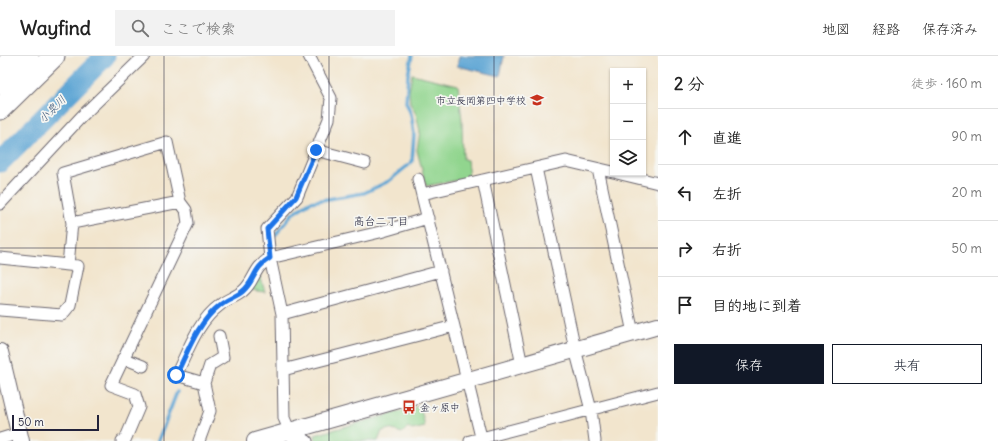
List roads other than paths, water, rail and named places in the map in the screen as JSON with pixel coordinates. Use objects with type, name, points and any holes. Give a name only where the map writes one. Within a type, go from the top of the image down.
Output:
[{"type":"highway","points":[[0,84],[28,56]]},
{"type":"highway","points":[[0,109],[54,56]]},
{"type":"street","points":[[0,68],[11,56]]},
{"type":"street","points":[[0,204],[82,116],[144,56]]},
{"type":"street","points":[[291,436],[284,418],[282,314],[270,258],[267,229],[296,197],[329,119],[331,98],[309,56]]},
{"type":"street","points":[[68,264],[72,222],[63,173],[167,142],[180,202],[186,210],[188,223],[111,385],[134,394],[139,407],[125,440],[122,441]]},
{"type":"street","points":[[316,150],[365,163]]},
{"type":"street","points":[[422,194],[566,161],[610,171]]},
{"type":"street","points":[[536,168],[575,349],[591,410],[595,441]]},
{"type":"street","points":[[598,169],[633,332]]},
{"type":"street","points":[[629,176],[658,183]]},
{"type":"street","points":[[418,179],[481,437]]},
{"type":"street","points":[[483,180],[522,364]]},
{"type":"street","points":[[72,222],[180,202]]},
{"type":"street","points":[[204,383],[176,375],[195,335],[207,318],[219,305],[244,290],[260,264],[270,258],[380,232],[428,218]]},
{"type":"street","points":[[0,258],[78,266],[70,304],[62,315],[0,310]]},
{"type":"street","points":[[282,314],[441,271]]},
{"type":"street","points":[[283,370],[454,326]]},
{"type":"street","points":[[255,441],[291,436],[467,380],[658,326]]},
{"type":"street","points":[[199,441],[210,411],[204,383],[210,365],[223,357],[219,336]]},
{"type":"street","points":[[0,352],[20,437],[0,439]]},
{"type":"street","points":[[123,358],[143,366]]},
{"type":"street","points":[[470,441],[658,392]]},
{"type":"street","points":[[291,436],[307,441]]},
{"type":"water","points":[[459,56],[504,56],[500,76],[457,66]]},
{"type":"waterway","name":"小泉川","points":[[0,162],[105,56]]},
{"type":"waterway","points":[[274,237],[292,214],[310,202],[364,193],[389,181],[412,162],[414,134],[411,114],[406,102],[408,75],[412,56]]},
{"type":"waterway","points":[[158,441],[177,392]]},
{"type":"place","name":"市立長岡第四中学校","points":[[537,100]]},
{"type":"place","name":"金ヶ原中","points":[[409,407]]},
{"type":"district","name":"高台二丁目","points":[[381,221]]}]
